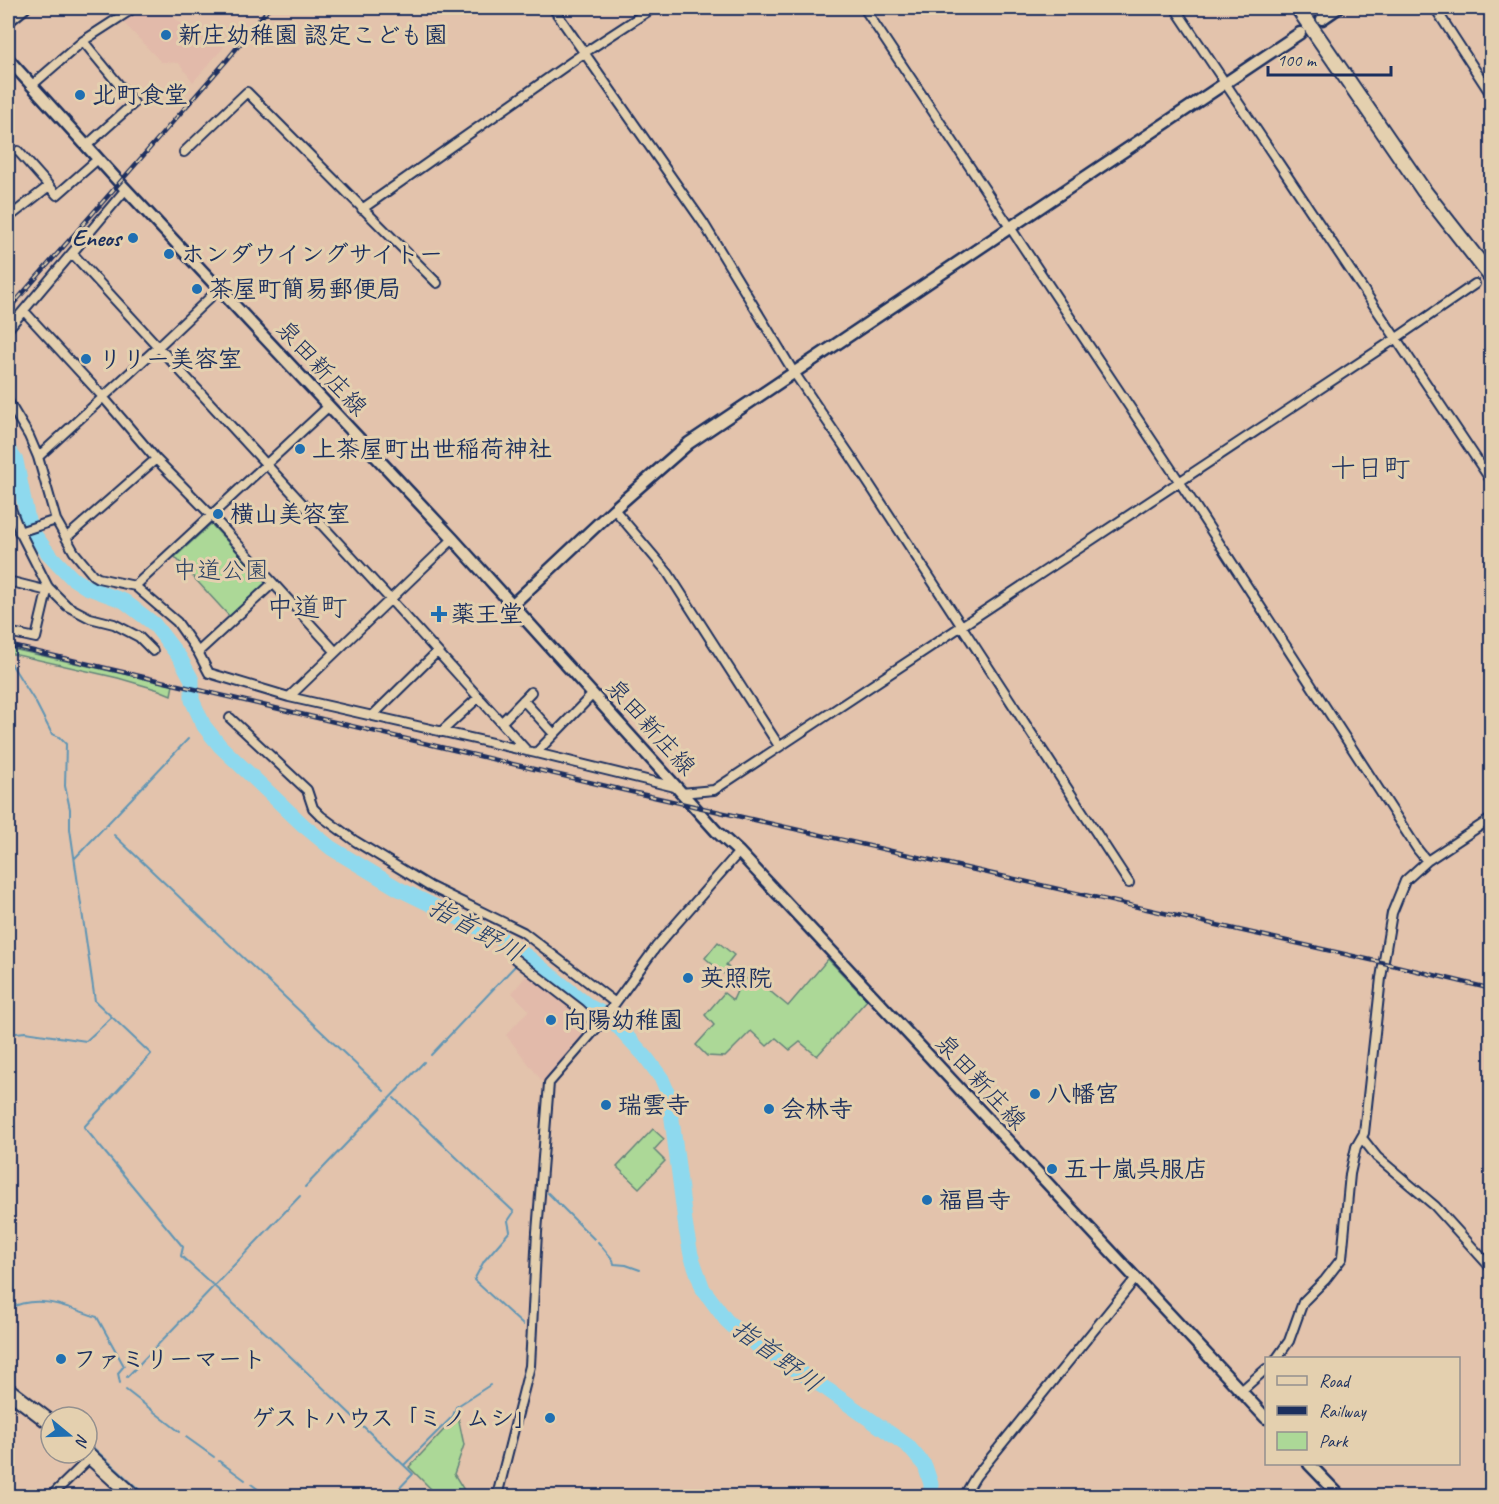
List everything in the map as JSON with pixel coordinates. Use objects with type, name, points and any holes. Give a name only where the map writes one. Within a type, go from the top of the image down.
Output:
[{"type":"highway","points":[[1298,8],[1424,191],[1491,278]]},
{"type":"highway","points":[[8,1390],[39,1414]]},
{"type":"highway","points":[[99,1465],[133,1497]]},
{"type":"main road","points":[[8,21],[24,8]]},
{"type":"main road","points":[[1322,19],[1338,8]]},
{"type":"main road","points":[[513,604],[614,509],[689,443],[793,371],[1226,85],[1300,33]]},
{"type":"main road","name":"泉田新庄線","points":[[8,59],[98,159],[513,604],[716,831],[739,852],[1265,1417]]},
{"type":"main road","points":[[1310,1465],[1340,1497]]},
{"type":"street","points":[[32,86],[84,41],[134,8]]},
{"type":"street","points":[[553,8],[704,224],[793,371],[1129,883]]},
{"type":"street","points":[[362,209],[584,53],[653,8]]},
{"type":"street","points":[[864,8],[1179,481],[1427,861]]},
{"type":"street","points":[[1175,8],[1491,482]]},
{"type":"street","points":[[1435,8],[1491,96]]},
{"type":"street","points":[[84,41],[134,103],[86,146]]},
{"type":"street","points":[[184,152],[248,92],[437,283]]},
{"type":"street","points":[[18,151],[57,195],[98,159]]},
{"type":"street","points":[[8,218],[49,186]]},
{"type":"street","points":[[8,329],[126,189]]},
{"type":"street","points":[[72,253],[527,751]]},
{"type":"street","points":[[8,401],[23,424],[38,457],[56,520],[74,552],[93,575],[135,586],[177,622],[198,652],[209,674],[289,697],[536,753],[679,790],[714,790],[1475,284]]},
{"type":"street","points":[[38,457],[219,289]]},
{"type":"street","points":[[24,311],[156,459],[211,515],[335,651]]},
{"type":"street","points":[[135,586],[329,406]]},
{"type":"street","points":[[66,538],[156,459]]},
{"type":"street","points":[[8,501],[19,531],[48,589],[67,606],[90,618],[114,624],[139,637],[153,651]]},
{"type":"street","points":[[614,509],[668,573],[779,746]]},
{"type":"street","points":[[8,528],[19,531],[56,520]]},
{"type":"street","points":[[289,697],[453,539]]},
{"type":"street","points":[[8,581],[48,589]]},
{"type":"street","points":[[198,652],[272,584]]},
{"type":"street","points":[[8,632],[36,638],[48,589]]},
{"type":"street","points":[[373,715],[437,652]]},
{"type":"street","points":[[502,722],[531,692]]},
{"type":"street","points":[[536,753],[594,694]]},
{"type":"street","points":[[441,732],[479,697]]},
{"type":"street","points":[[523,700],[554,734]]},
{"type":"street","points":[[230,718],[307,790],[313,808],[347,835],[429,886],[523,932],[614,1002]]},
{"type":"street","points":[[1278,1357],[1289,1341],[1303,1302],[1325,1280],[1342,1258],[1350,1174],[1356,1147],[1364,1133],[1381,978],[1392,913],[1405,881],[1427,861],[1491,818]]},
{"type":"street","points":[[497,1497],[530,1366],[549,1083],[599,1025],[656,947],[739,852]]},
{"type":"street","points":[[515,959],[599,1025]]},
{"type":"street","points":[[1362,1138],[1377,1156],[1435,1206],[1491,1269]]},
{"type":"street","points":[[964,1497],[975,1476],[1136,1278]]},
{"type":"street","points":[[1241,1391],[1265,1370]]},
{"type":"street","points":[[51,1497],[79,1465]]},
{"type":"shaded area","points":[[143,8],[167,8],[169,14],[185,26],[213,35],[224,47],[193,82],[179,63],[161,62],[122,21]]},
{"type":"shaded area","points":[[8,642],[174,681],[173,685],[8,648]]},
{"type":"shaded area","name":"向陽幼稚園","points":[[527,975],[561,999],[591,1031],[546,1086],[506,1035],[529,1010],[512,993]]},
{"type":"green space","name":"中道公園","points":[[211,524],[266,583],[230,617],[175,557]]},
{"type":"green space","points":[[8,648],[173,685],[171,695],[118,678],[8,653]]},
{"type":"green space","points":[[718,942],[734,955],[726,965],[729,968],[724,974],[705,958]]},
{"type":"green space","points":[[828,959],[867,1000],[817,1056],[800,1042],[790,1050],[776,1038],[767,1046],[751,1031],[725,1057],[707,1056],[696,1045],[714,1025],[705,1015],[724,993],[733,1000],[742,980],[753,977],[788,1006]]},
{"type":"green space","points":[[653,1129],[664,1139],[654,1150],[665,1161],[639,1188],[617,1167]]},
{"type":"green space","points":[[457,1412],[464,1445],[454,1474],[464,1490],[455,1496],[438,1496],[409,1467],[455,1418]]},
{"type":"waterway","name":"指首野川","points":[[8,449],[16,461],[28,520],[34,534],[48,553],[72,578],[86,587],[124,601],[154,624],[180,658],[192,680],[192,700],[204,726],[220,746],[303,825],[331,848],[399,889],[504,940],[590,1007],[608,1016],[645,1056],[662,1079],[669,1096],[686,1229],[691,1255],[703,1289],[726,1320],[744,1337],[828,1390],[908,1446],[925,1466],[931,1484],[931,1496]]},
{"type":"waterway","points":[[8,659],[36,703],[52,734],[66,744],[65,786],[95,1001],[151,1054],[84,1127],[183,1247],[181,1256],[269,1336],[413,1474],[392,1496]]},
{"type":"waterway","points":[[75,858],[188,739]]},
{"type":"waterway","points":[[114,835],[384,1091]]},
{"type":"waterway","points":[[431,1055],[515,966]]},
{"type":"waterway","points":[[8,1034],[25,1032],[86,1041],[111,1018]]},
{"type":"waterway","points":[[305,1187],[424,1062]]},
{"type":"waterway","points":[[394,1098],[514,1212],[508,1221],[510,1231],[484,1261],[474,1280],[523,1325]]},
{"type":"waterway","points":[[548,1193],[594,1239]]},
{"type":"waterway","points":[[127,1377],[300,1196]]},
{"type":"waterway","points":[[598,1242],[614,1264],[640,1270]]},
{"type":"waterway","points":[[8,1309],[19,1304],[41,1302],[64,1306],[97,1317],[124,1366],[118,1373],[120,1383]]},
{"type":"waterway","points":[[404,1465],[453,1416],[456,1407],[490,1385]]},
{"type":"waterway","points":[[126,1390],[180,1432]]},
{"type":"waterway","points":[[186,1437],[214,1457]]},
{"type":"waterway","points":[[99,1453],[146,1496]]},
{"type":"waterway","points":[[219,1461],[245,1480]]},
{"type":"waterway","points":[[251,1484],[267,1496]]},
{"type":"railway","points":[[8,310],[227,60],[269,8]]},
{"type":"railway","points":[[8,645],[623,790],[1492,989]]},
{"type":"place","name":"新庄幼稚園 認定こども園","points":[[166,35]]},
{"type":"place","name":"北町食堂","points":[[80,95]]},
{"type":"place","name":"Eneos","points":[[133,238]]},
{"type":"place","name":"ホンダウイングサイトー","points":[[169,254]]},
{"type":"place","name":"茶屋町簡易郵便局","points":[[197,289]]},
{"type":"place","name":"リリー美容室","points":[[86,359]]},
{"type":"place","name":"上茶屋町出世稲荷神社","points":[[300,449]]},
{"type":"place","name":"横山美容室","points":[[218,514]]},
{"type":"place","name":"薬王堂","points":[[439,614]]},
{"type":"place","name":"英照院","points":[[688,978]]},
{"type":"place","name":"向陽幼稚園","points":[[551,1020]]},
{"type":"place","name":"八幡宮","points":[[1035,1094]]},
{"type":"place","name":"瑞雲寺","points":[[606,1105]]},
{"type":"place","name":"会林寺","points":[[769,1109]]},
{"type":"place","name":"五十嵐呉服店","points":[[1052,1169]]},
{"type":"place","name":"福昌寺","points":[[927,1200]]},
{"type":"place","name":"ファミリーマート","points":[[61,1359]]},
{"type":"place","name":"ゲストハウス「ミノムシ」","points":[[550,1418]]},
{"type":"district","name":"十日町","points":[[1370,468]]},
{"type":"district","name":"中道町","points":[[307,607]]}]
